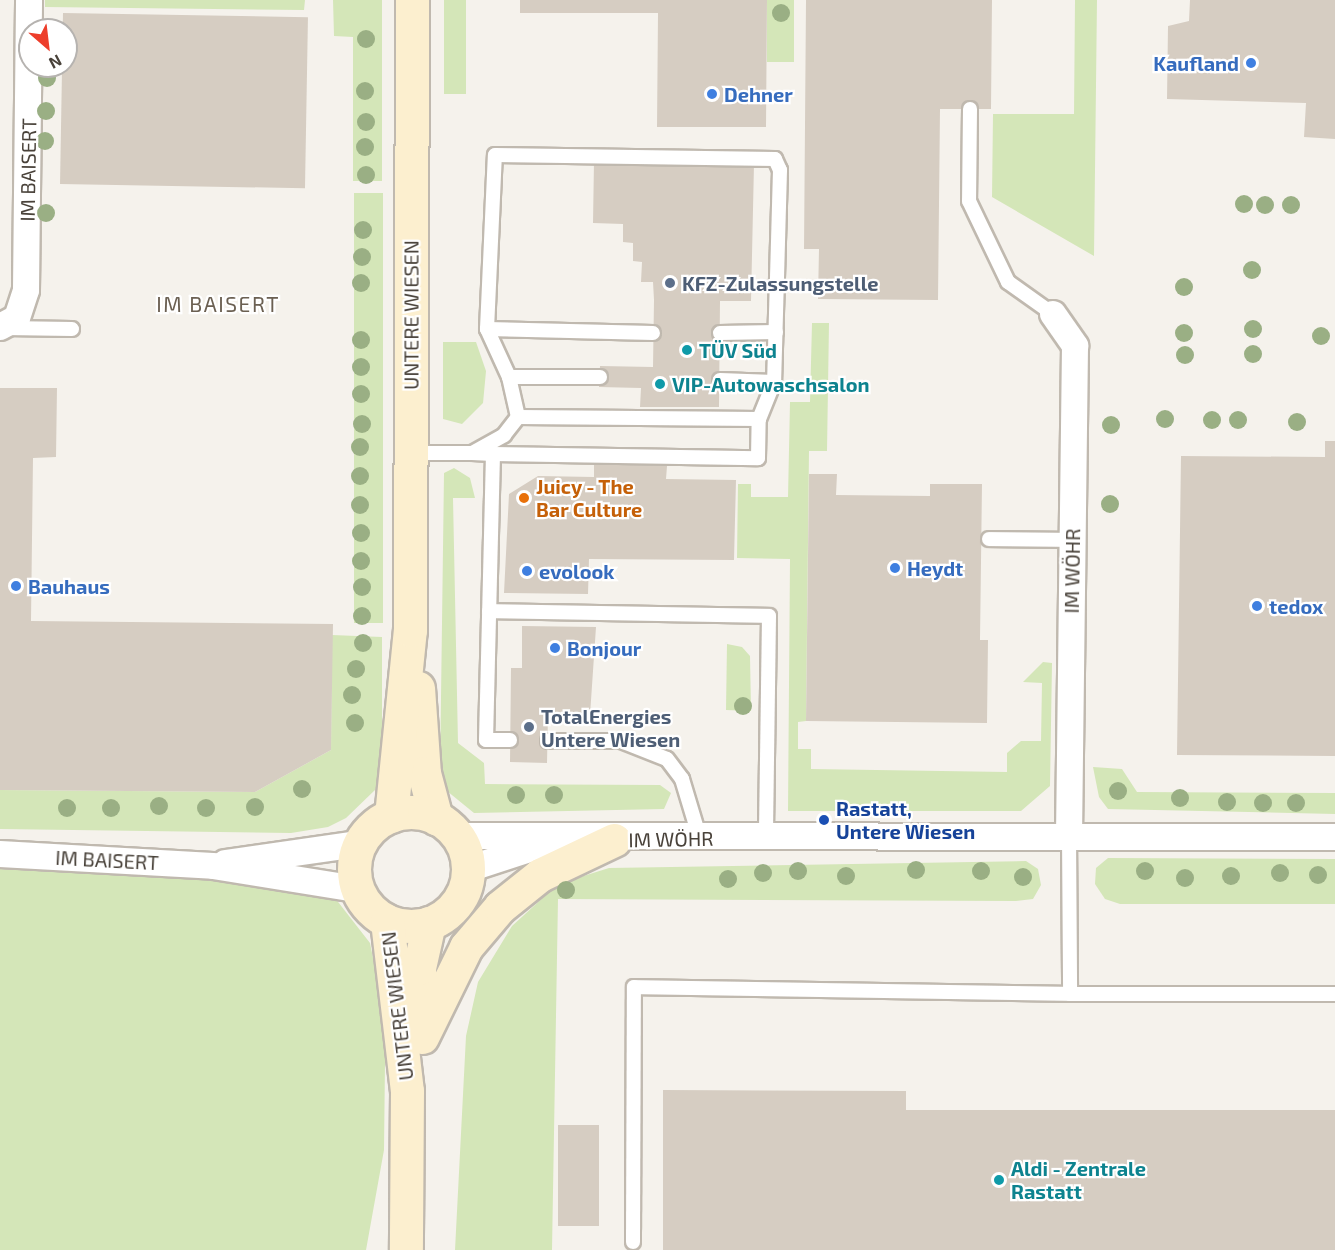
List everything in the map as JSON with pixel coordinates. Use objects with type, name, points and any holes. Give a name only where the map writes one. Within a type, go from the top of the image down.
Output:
[{"type":"street","name":"IM BAISERT","points":[[0,328],[17,318],[26,290],[29,0]]},
{"type":"street","name":"UNTERE WIESEN","points":[[391,816],[410,630],[412,0]]},
{"type":"street","name":"IM WÖHR","points":[[1053,314],[1075,346],[1069,835]]},
{"type":"street","name":"UNTERE WIESEN","points":[[410,630],[424,773],[446,827],[468,869]]},
{"type":"street","points":[[357,889],[354,866],[359,844],[391,816],[414,812],[446,827]]},
{"type":"street","name":"IM WÖHR","points":[[446,827],[527,833],[560,839],[614,840],[1069,835],[1335,837]]},
{"type":"street","name":"IM WÖHR","points":[[468,869],[560,839]]},
{"type":"street","points":[[422,1037],[466,947],[500,907],[540,875],[614,840]]},
{"type":"street","name":"IM BAISERT","points":[[213,866],[359,844]]},
{"type":"street","name":"IM BAISERT","points":[[4,852],[213,866],[357,889]]},
{"type":"street","points":[[429,923],[460,896],[468,869]]},
{"type":"street","name":"UNTERE WIESEN","points":[[357,889],[387,921],[407,1092],[406,1250]]},
{"type":"street","name":"UNTERE WIESEN","points":[[387,921],[429,923],[419,968],[422,1037],[407,1092]]},
{"type":"lane","points":[[970,109],[969,201],[1008,282],[1053,314]]},
{"type":"lane","points":[[411,453],[758,458],[759,419],[774,382],[780,170],[775,159],[763,155],[495,155],[487,329],[509,377],[518,417]]},
{"type":"lane","points":[[0,328],[72,329]]},
{"type":"lane","points":[[487,329],[654,333]]},
{"type":"lane","points":[[720,333],[776,332]]},
{"type":"lane","points":[[509,377],[600,377]]},
{"type":"lane","points":[[720,381],[774,382]]},
{"type":"lane","points":[[472,453],[504,435],[518,417]]},
{"type":"lane","points":[[518,417],[759,419]]},
{"type":"lane","points":[[492,453],[486,740],[510,740]]},
{"type":"lane","points":[[989,539],[1072,540]]},
{"type":"lane","points":[[489,611],[769,616],[766,839]]},
{"type":"lane","points":[[548,741],[621,741],[667,759],[682,779],[700,839]]},
{"type":"lane","points":[[1069,835],[1070,994]]},
{"type":"lane","points":[[633,1242],[634,987],[1070,994],[1335,994]]},
{"type":"green space","points":[[45,0],[305,0],[304,10],[45,7]]},
{"type":"green space","points":[[333,0],[382,0],[382,181],[353,181],[353,37],[334,36]]},
{"type":"green space","points":[[444,0],[466,0],[466,94],[444,94]]},
{"type":"green space","points":[[767,0],[794,0],[794,62],[767,62]]},
{"type":"green space","points":[[1075,0],[1097,0],[1094,256],[992,197],[993,114],[1074,114]]},
{"type":"green space","points":[[354,193],[383,193],[383,623],[354,623]]},
{"type":"green space","points":[[812,323],[829,323],[827,451],[809,451],[806,721],[798,722],[798,749],[811,749],[811,769],[1007,772],[1007,753],[1021,741],[1041,741],[1042,683],[1023,682],[1043,662],[1052,663],[1050,786],[1021,811],[788,811],[790,559],[737,558],[738,484],[751,484],[751,497],[788,497],[790,402],[810,402]]},
{"type":"green space","points":[[443,342],[476,342],[486,371],[483,403],[462,424],[443,419]]},
{"type":"green space","points":[[454,468],[470,478],[475,498],[453,498],[458,743],[484,763],[485,784],[660,785],[671,793],[664,809],[474,813],[447,791],[440,773],[444,473]]},
{"type":"green space","points":[[332,635],[382,637],[382,772],[375,790],[346,818],[328,827],[291,833],[0,829],[0,790],[255,792],[331,750]]},
{"type":"green space","points":[[727,644],[742,647],[750,656],[751,711],[726,710]]},
{"type":"green space","points":[[1093,767],[1122,769],[1137,792],[1335,793],[1335,814],[1108,809],[1099,797]]},
{"type":"green space","points":[[1108,858],[1335,859],[1335,904],[1120,904],[1105,899],[1095,884],[1096,868]]},
{"type":"green space","points":[[1026,861],[1038,869],[1041,885],[1033,899],[1016,901],[558,899],[552,1250],[455,1250],[466,1036],[478,982],[512,926],[558,884],[609,868]]},
{"type":"green space","points":[[0,869],[298,884],[335,898],[370,943],[375,968],[386,975],[384,1150],[366,1250],[0,1250]]},
{"type":"building","name":"Dehner","points":[[520,0],[767,0],[766,127],[657,127],[658,13],[520,13]]},
{"type":"building","points":[[806,0],[992,0],[991,109],[940,109],[938,300],[818,299],[819,249],[804,249]]},
{"type":"building","name":"Kaufland","points":[[1190,0],[1335,0],[1335,139],[1304,137],[1306,103],[1167,99],[1168,26],[1189,21]]},
{"type":"building","points":[[63,13],[308,17],[305,188],[60,184],[62,78],[78,78],[78,18],[63,18]]},
{"type":"building","points":[[594,161],[754,164],[751,301],[720,301],[719,407],[640,407],[641,388],[599,387],[600,366],[653,367],[654,300],[653,282],[641,282],[642,262],[633,261],[633,243],[623,242],[623,224],[593,223]]},
{"type":"building","name":"Bauhaus","points":[[0,388],[57,388],[56,457],[33,458],[31,621],[333,624],[331,750],[255,792],[0,790]]},
{"type":"building","name":"tedox","points":[[1325,441],[1335,441],[1335,756],[1177,755],[1181,456],[1325,457]]},
{"type":"building","points":[[594,464],[667,466],[666,479],[736,480],[734,560],[589,559],[588,594],[504,593],[509,494],[538,476],[594,477]]},
{"type":"building","name":"Heydt","points":[[809,474],[837,474],[836,495],[930,496],[930,484],[982,484],[980,640],[988,640],[987,723],[806,721]]},
{"type":"building","name":"TotalEnergies Untere Wiesen","points":[[522,626],[596,627],[590,715],[548,714],[547,763],[510,762],[511,668],[522,668]]},
{"type":"building","name":"Aldi - Zentrale Rastatt","points":[[663,1090],[906,1091],[906,1110],[1335,1110],[1335,1250],[663,1250]]},
{"type":"building","points":[[558,1125],[599,1125],[599,1226],[558,1226]]},
{"type":"place","name":"Kaufland","points":[[1251,63]]},
{"type":"place","name":"Dehner","points":[[712,94]]},
{"type":"place","name":"KFZ-Zulassungstelle","points":[[670,283]]},
{"type":"place","name":"TÜV Süd","points":[[687,350]]},
{"type":"place","name":"VIP-Autowaschsalon","points":[[660,384]]},
{"type":"place","name":"Juicy - The Bar Culture","points":[[524,498]]},
{"type":"place","name":"Heydt","points":[[895,568]]},
{"type":"place","name":"evolook","points":[[527,571]]},
{"type":"place","name":"Bauhaus","points":[[16,586]]},
{"type":"place","name":"tedox","points":[[1257,606]]},
{"type":"place","name":"Bonjour","points":[[555,648]]},
{"type":"place","name":"TotalEnergies Untere Wiesen","points":[[529,727]]},
{"type":"place","name":"Rastatt, Untere Wiesen","points":[[824,820]]},
{"type":"place","name":"Aldi - Zentrale Rastatt","points":[[999,1180]]},
{"type":"district","name":"IM BAISERT","points":[[218,304]]}]
